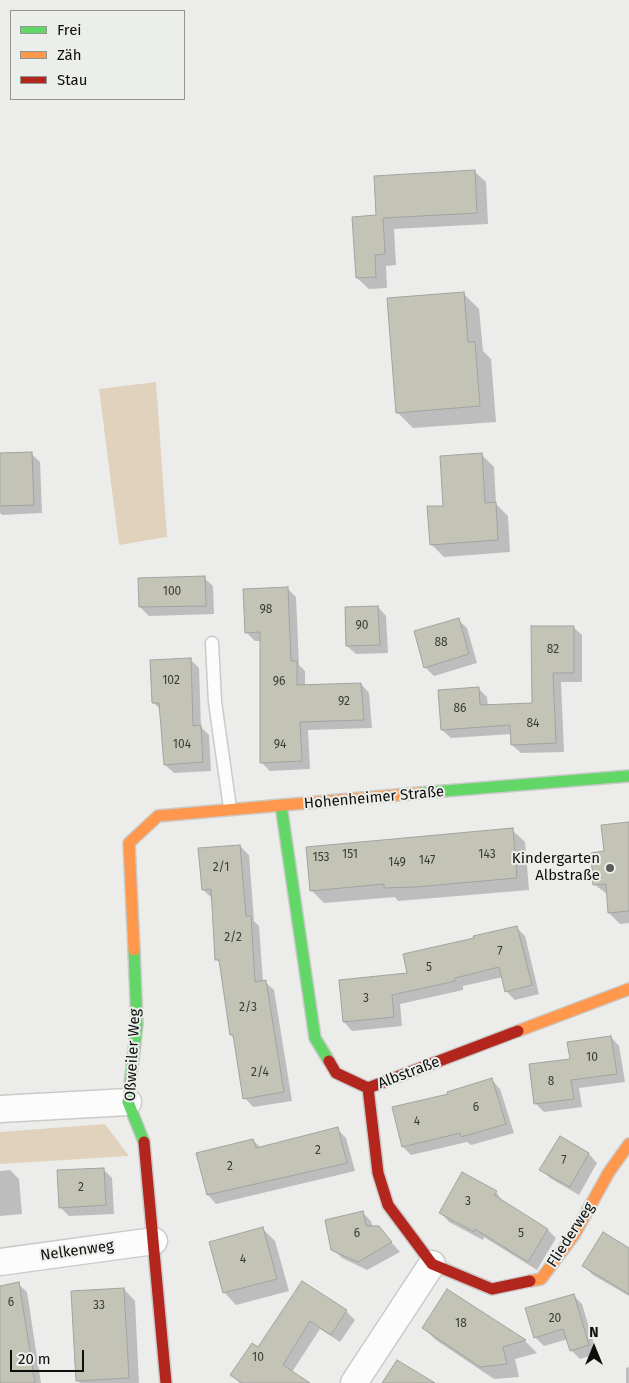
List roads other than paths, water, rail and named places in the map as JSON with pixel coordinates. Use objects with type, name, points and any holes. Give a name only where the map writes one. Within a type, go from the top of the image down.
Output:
[{"type":"street","name":"Hohenheimer Straße","points":[[129,843],[158,816],[230,808],[629,776]]},
{"type":"street","name":"Albstraße","points":[[281,805],[315,1038],[336,1073],[368,1088],[628,993]]},
{"type":"street","name":"Oßweiler Weg","points":[[129,843],[137,1024],[128,1102],[144,1140],[166,1383]]},
{"type":"street","points":[[354,1383],[432,1264],[388,1204],[378,1173],[368,1088]]},
{"type":"street","points":[[0,1109],[128,1102]]},
{"type":"street","name":"Fliederweg","points":[[432,1264],[492,1289],[541,1279],[574,1235],[609,1172],[629,1144]]},
{"type":"street","name":"Nelkenweg","points":[[0,1262],[154,1241]]},
{"type":"lane","points":[[212,643],[215,702],[230,808]]},
{"type":"place","name":"Kindergarten Albstraße","points":[[610,868]]}]
